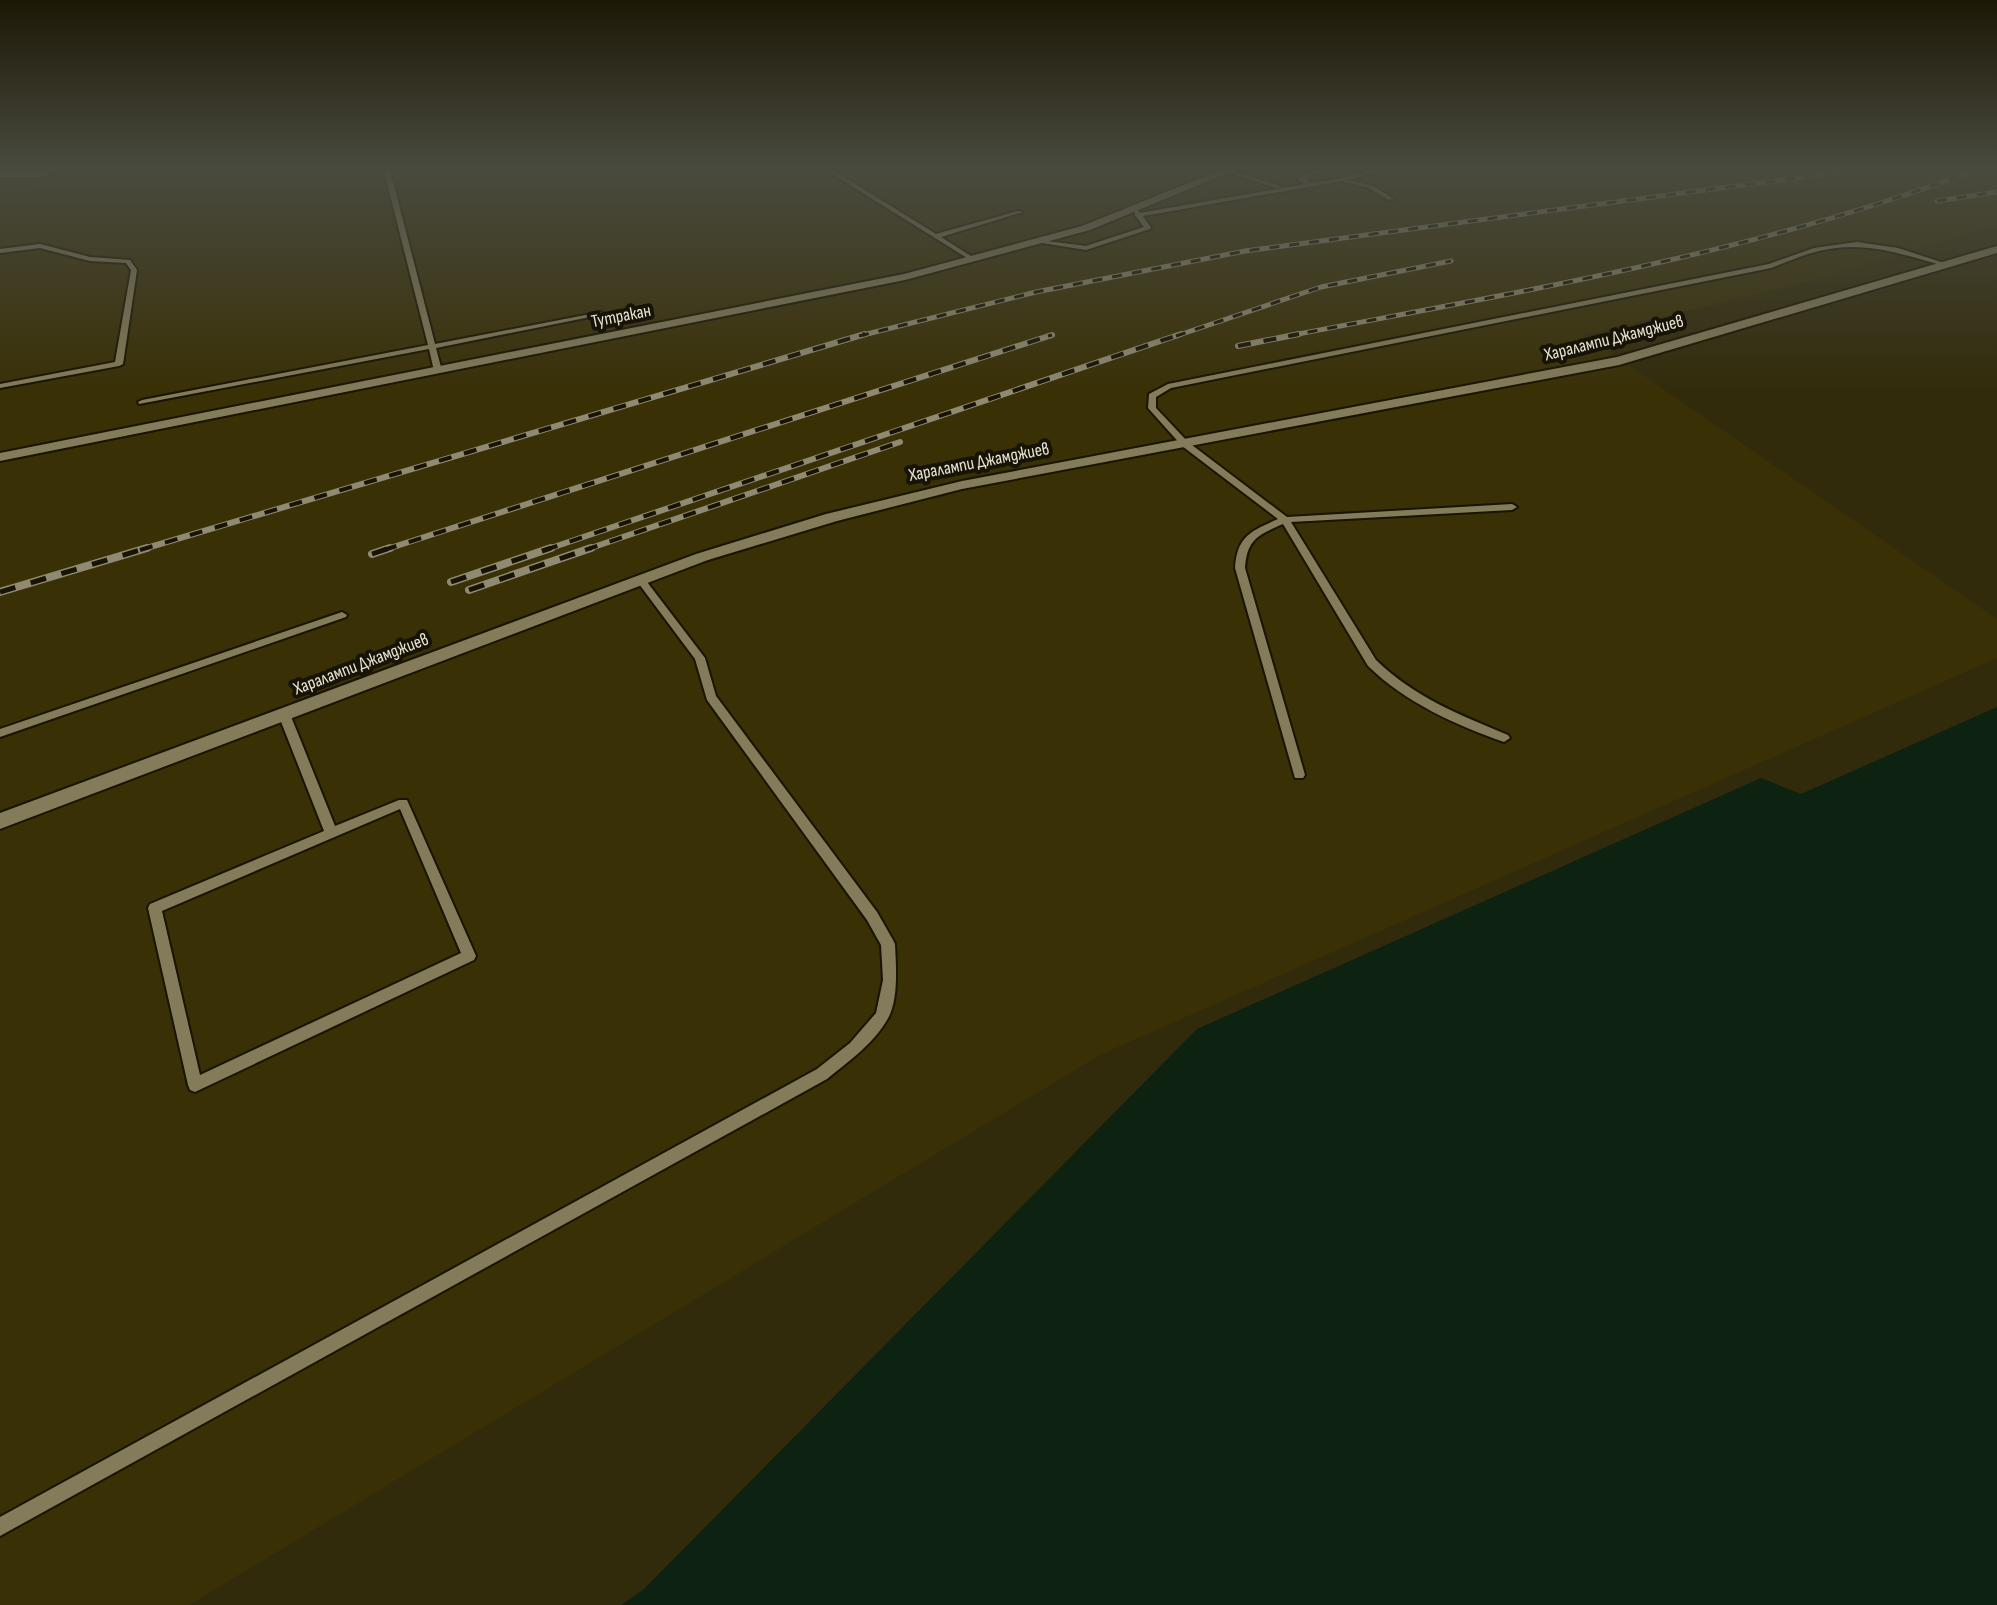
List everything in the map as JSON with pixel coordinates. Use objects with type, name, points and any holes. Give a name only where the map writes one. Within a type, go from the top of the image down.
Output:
[{"type":"street","name":"Тутракан","points":[[0,457],[796,301],[1039,242]]},
{"type":"street","name":"Харалампи Джамджиев","points":[[0,821],[641,580],[801,525],[888,500],[1619,361],[1997,249]]},
{"type":"lane","points":[[405,242],[438,371]]},
{"type":"lane","points":[[945,242],[972,259]]},
{"type":"lane","points":[[1039,242],[1086,248],[1105,242]]},
{"type":"lane","points":[[1504,738],[1412,697],[1390,682],[1372,663],[1285,520],[1185,444],[1152,408],[1152,396],[1168,386],[1771,266],[1822,247],[1859,244],[1896,247],[1944,264]]},
{"type":"lane","points":[[0,251],[40,246],[90,259],[128,261],[134,265],[119,364],[0,386]]},
{"type":"lane","points":[[142,402],[601,314]]},
{"type":"lane","points":[[1299,775],[1240,568],[1240,551],[1251,534],[1285,520],[1512,507]]},
{"type":"lane","points":[[0,1527],[822,1074],[855,1048],[882,1016],[890,980],[888,944],[872,916],[711,697],[700,658],[641,580]]},
{"type":"lane","points":[[0,733],[342,615]]},
{"type":"lane","points":[[284,714],[331,833]]},
{"type":"lane","points":[[403,803],[469,956],[195,1085],[155,908],[331,833],[403,803]]},
{"type":"shaded area","points":[[0,242],[1941,242],[1808,282],[1585,335],[1997,619],[1997,658],[1100,1055],[189,1605],[0,1605]]},
{"type":"shaded area","points":[[1997,707],[1997,1605],[621,1605],[644,1589],[1197,1029],[1761,778],[1801,794]]},
{"type":"railway","points":[[859,336],[1036,292],[1245,251],[1314,242]]},
{"type":"railway","points":[[1288,336],[1640,267],[1742,242]]},
{"type":"railway","points":[[1176,336],[1321,287],[1451,261]]},
{"type":"railway","points":[[140,550],[865,334]]},
{"type":"railway","points":[[545,550],[1181,334]]},
{"type":"railway","points":[[1238,346],[1299,334]]},
{"type":"railway","points":[[384,550],[1052,335],[1048,336]]},
{"type":"railway","points":[[585,550],[900,442]]},
{"type":"railway","points":[[0,592],[147,548]]},
{"type":"railway","points":[[384,550],[390,548]]},
{"type":"railway","points":[[451,582],[551,548]]},
{"type":"railway","points":[[469,590],[591,548]]},
{"type":"railway","points":[[372,554],[384,550]]}]
